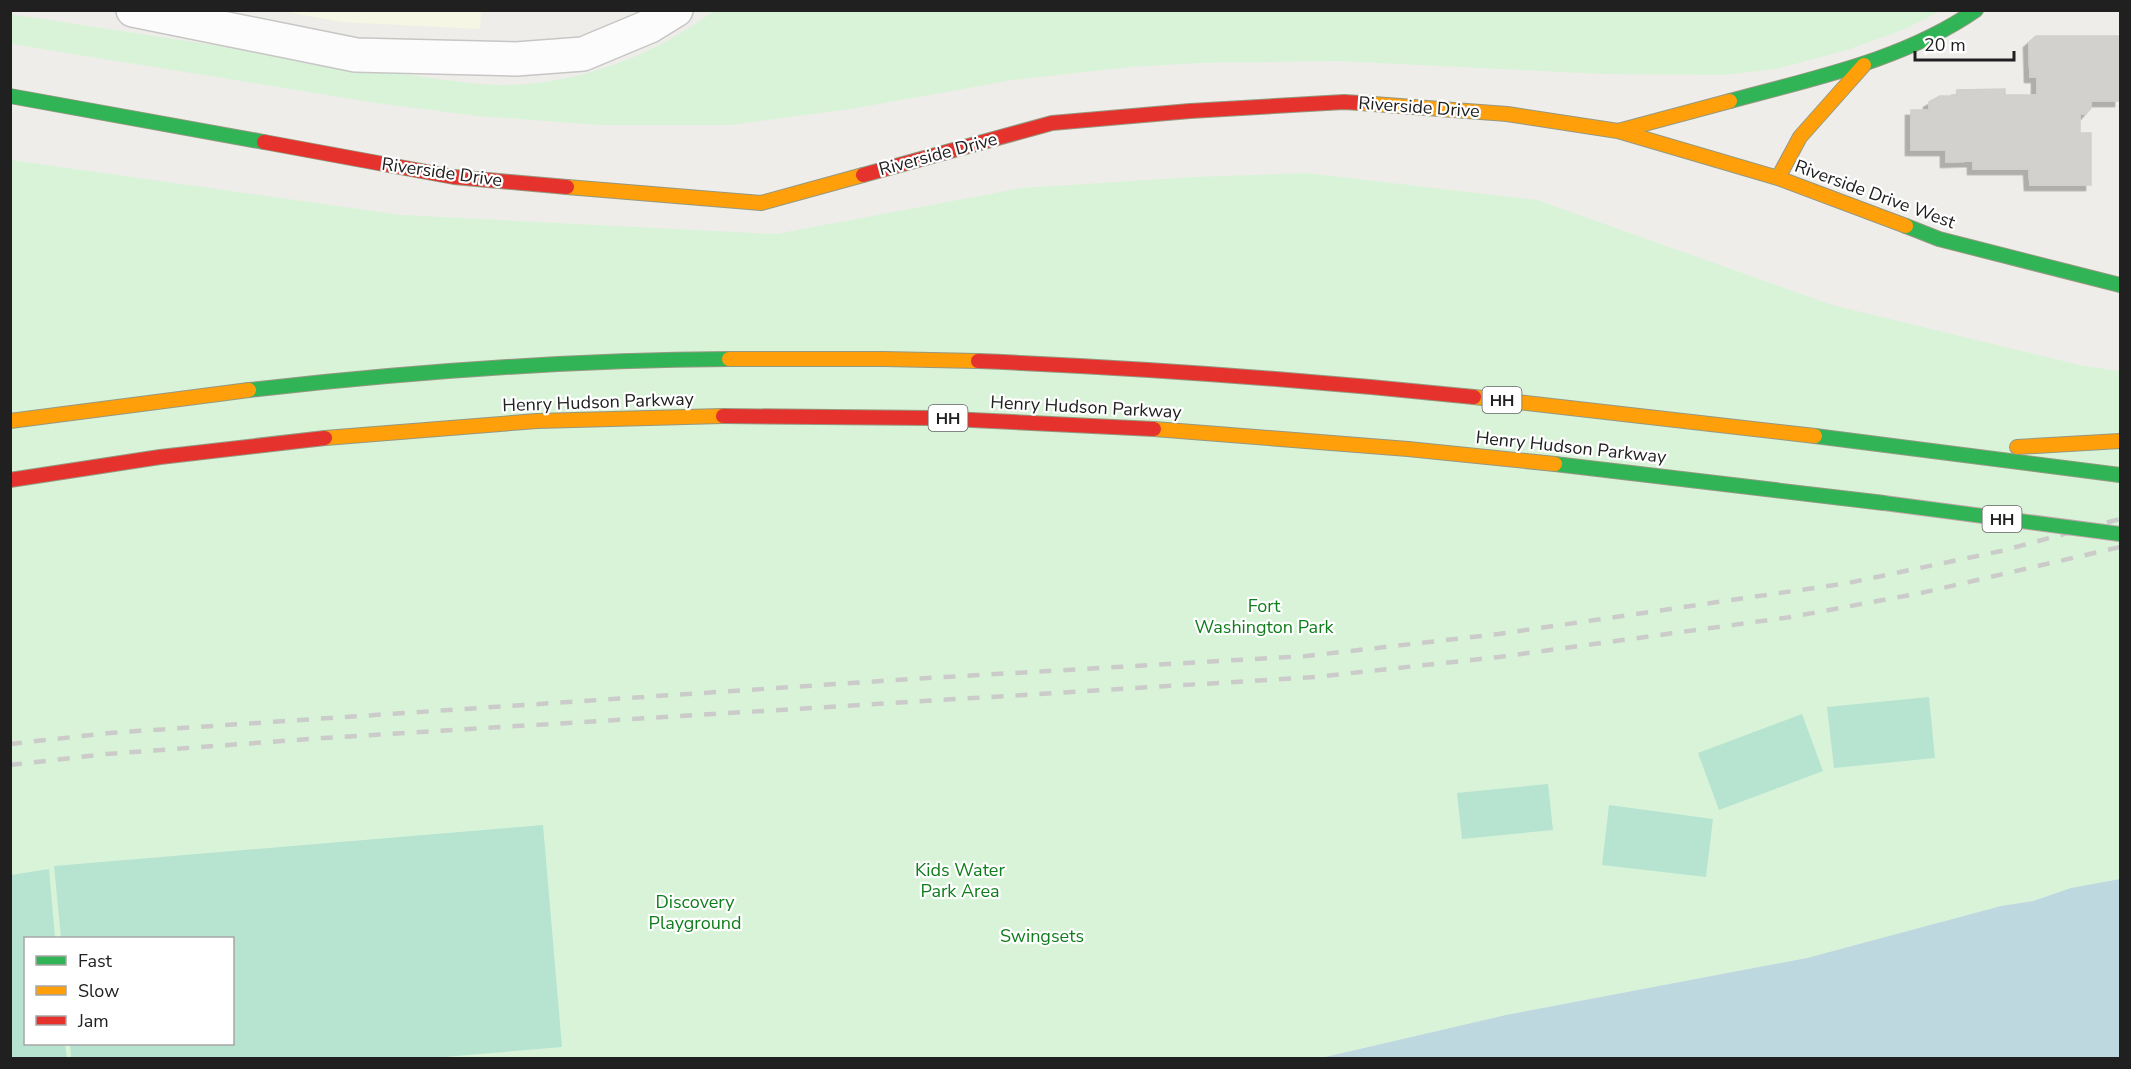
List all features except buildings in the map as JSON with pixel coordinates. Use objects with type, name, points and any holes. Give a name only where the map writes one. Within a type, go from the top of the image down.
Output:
[{"type":"main road","name":"Riverside Drive","points":[[10,96],[454,177],[761,203],[1052,123],[1190,111],[1344,102],[1507,114],[1618,131],[1864,64],[1953,26],[1976,10]]},
{"type":"main road","name":"Riverside Drive","points":[[1778,178],[1800,136],[1864,64]]},
{"type":"main road","name":"Riverside Drive West","points":[[1618,131],[1778,178],[1939,239],[2118,285]]},
{"type":"main road","name":"HH","points":[[10,422],[228,392],[466,369],[586,362],[712,359],[901,360],[1068,366],[1338,384],[1542,404],[2121,475]]},
{"type":"main road","name":"Henry Hudson Parkway","points":[[10,480],[163,457],[394,432],[610,418],[953,418],[1308,439],[1521,459],[2121,534]]},
{"type":"main road","points":[[1934,451],[2121,441]]},
{"type":"street","points":[[133,10],[356,55],[516,59],[583,54],[650,26],[676,10]]},
{"type":"shaded area","points":[[282,11],[481,11],[480,29],[342,22]]},
{"type":"green space","points":[[715,10],[1940,11],[1905,29],[1847,50],[1776,69],[1724,75],[1603,74],[1337,61],[1199,63],[1130,67],[1013,80],[851,109],[731,125],[600,125],[477,116],[376,103],[11,44],[10,14],[423,77],[496,85],[555,80],[612,66],[665,42]]},
{"type":"green space","name":"Fort Washington Park","points":[[11,160],[402,215],[776,234],[1022,188],[1194,177],[1306,173],[1537,200],[1832,305],[2084,366],[2120,371],[2120,879],[2071,888],[2033,901],[2001,906],[1807,958],[1506,1015],[1321,1058],[11,1058]]},
{"type":"green space","points":[[1929,697],[1935,758],[1834,768],[1827,707]]},
{"type":"green space","points":[[1802,714],[1823,771],[1719,810],[1698,753]]},
{"type":"green space","points":[[1548,784],[1553,830],[1462,839],[1457,793]]},
{"type":"green space","points":[[1609,805],[1713,819],[1706,877],[1602,865]]},
{"type":"green space","points":[[543,825],[562,1047],[433,1058],[71,1058],[70,1045],[234,1045],[234,937],[61,937],[54,866]]},
{"type":"green space","points":[[49,869],[55,937],[24,937],[24,1045],[65,1045],[67,1058],[11,1058],[11,875]]},
{"type":"water","points":[[2120,879],[2120,1058],[1321,1058],[1506,1015],[1807,958],[2001,906],[2033,901],[2071,888]]},
{"type":"railway","points":[[10,744],[109,733],[911,679],[1306,656],[1499,634],[1848,583],[2001,551],[2120,519]]},
{"type":"railway","points":[[10,765],[106,754],[323,738],[1315,677],[1499,657],[1791,617],[1921,593],[2120,547]]},
{"type":"traffic: fast","points":[[1730,101],[1858,66],[1889,55],[1919,42],[1976,10]]},
{"type":"traffic: fast","points":[[10,96],[264,142]]},
{"type":"traffic: fast","points":[[1906,226],[1939,239],[2120,285]]},
{"type":"traffic: fast","points":[[249,390],[488,368],[729,359]]},
{"type":"traffic: fast","points":[[1815,436],[2120,475]]},
{"type":"traffic: fast","points":[[1555,464],[1884,503]]},
{"type":"traffic: fast","points":[[1884,503],[2120,534]]},
{"type":"traffic: slow","points":[[1778,178],[1800,137],[1864,65]]},
{"type":"traffic: slow","points":[[1360,103],[1507,114],[1618,131],[1730,101]]},
{"type":"traffic: slow","points":[[1618,131],[1778,178],[1906,226]]},
{"type":"traffic: slow","points":[[567,187],[761,203],[863,175]]},
{"type":"traffic: slow","points":[[729,359],[978,361]]},
{"type":"traffic: slow","points":[[10,421],[249,390]]},
{"type":"traffic: slow","points":[[1474,397],[1815,436]]},
{"type":"traffic: slow","points":[[325,438],[537,421],[723,416]]},
{"type":"traffic: slow","points":[[1154,429],[1408,449],[1555,464]]},
{"type":"traffic: slow","points":[[2017,447],[2120,441]]},
{"type":"traffic: jam","points":[[863,175],[1052,123],[1190,111],[1360,103]]},
{"type":"traffic: jam","points":[[264,142],[454,177],[567,187]]},
{"type":"traffic: jam","points":[[978,361],[1226,375],[1474,397]]},
{"type":"traffic: jam","points":[[723,416],[931,418],[1154,429]]},
{"type":"traffic: jam","points":[[10,480],[160,457],[325,438]]},
{"type":"park label","name":"Kids Water Park Area","points":[[960,880]]},
{"type":"park label","name":"Discovery Playground","points":[[695,912]]},
{"type":"park label","name":"Swingsets","points":[[1042,936]]}]
